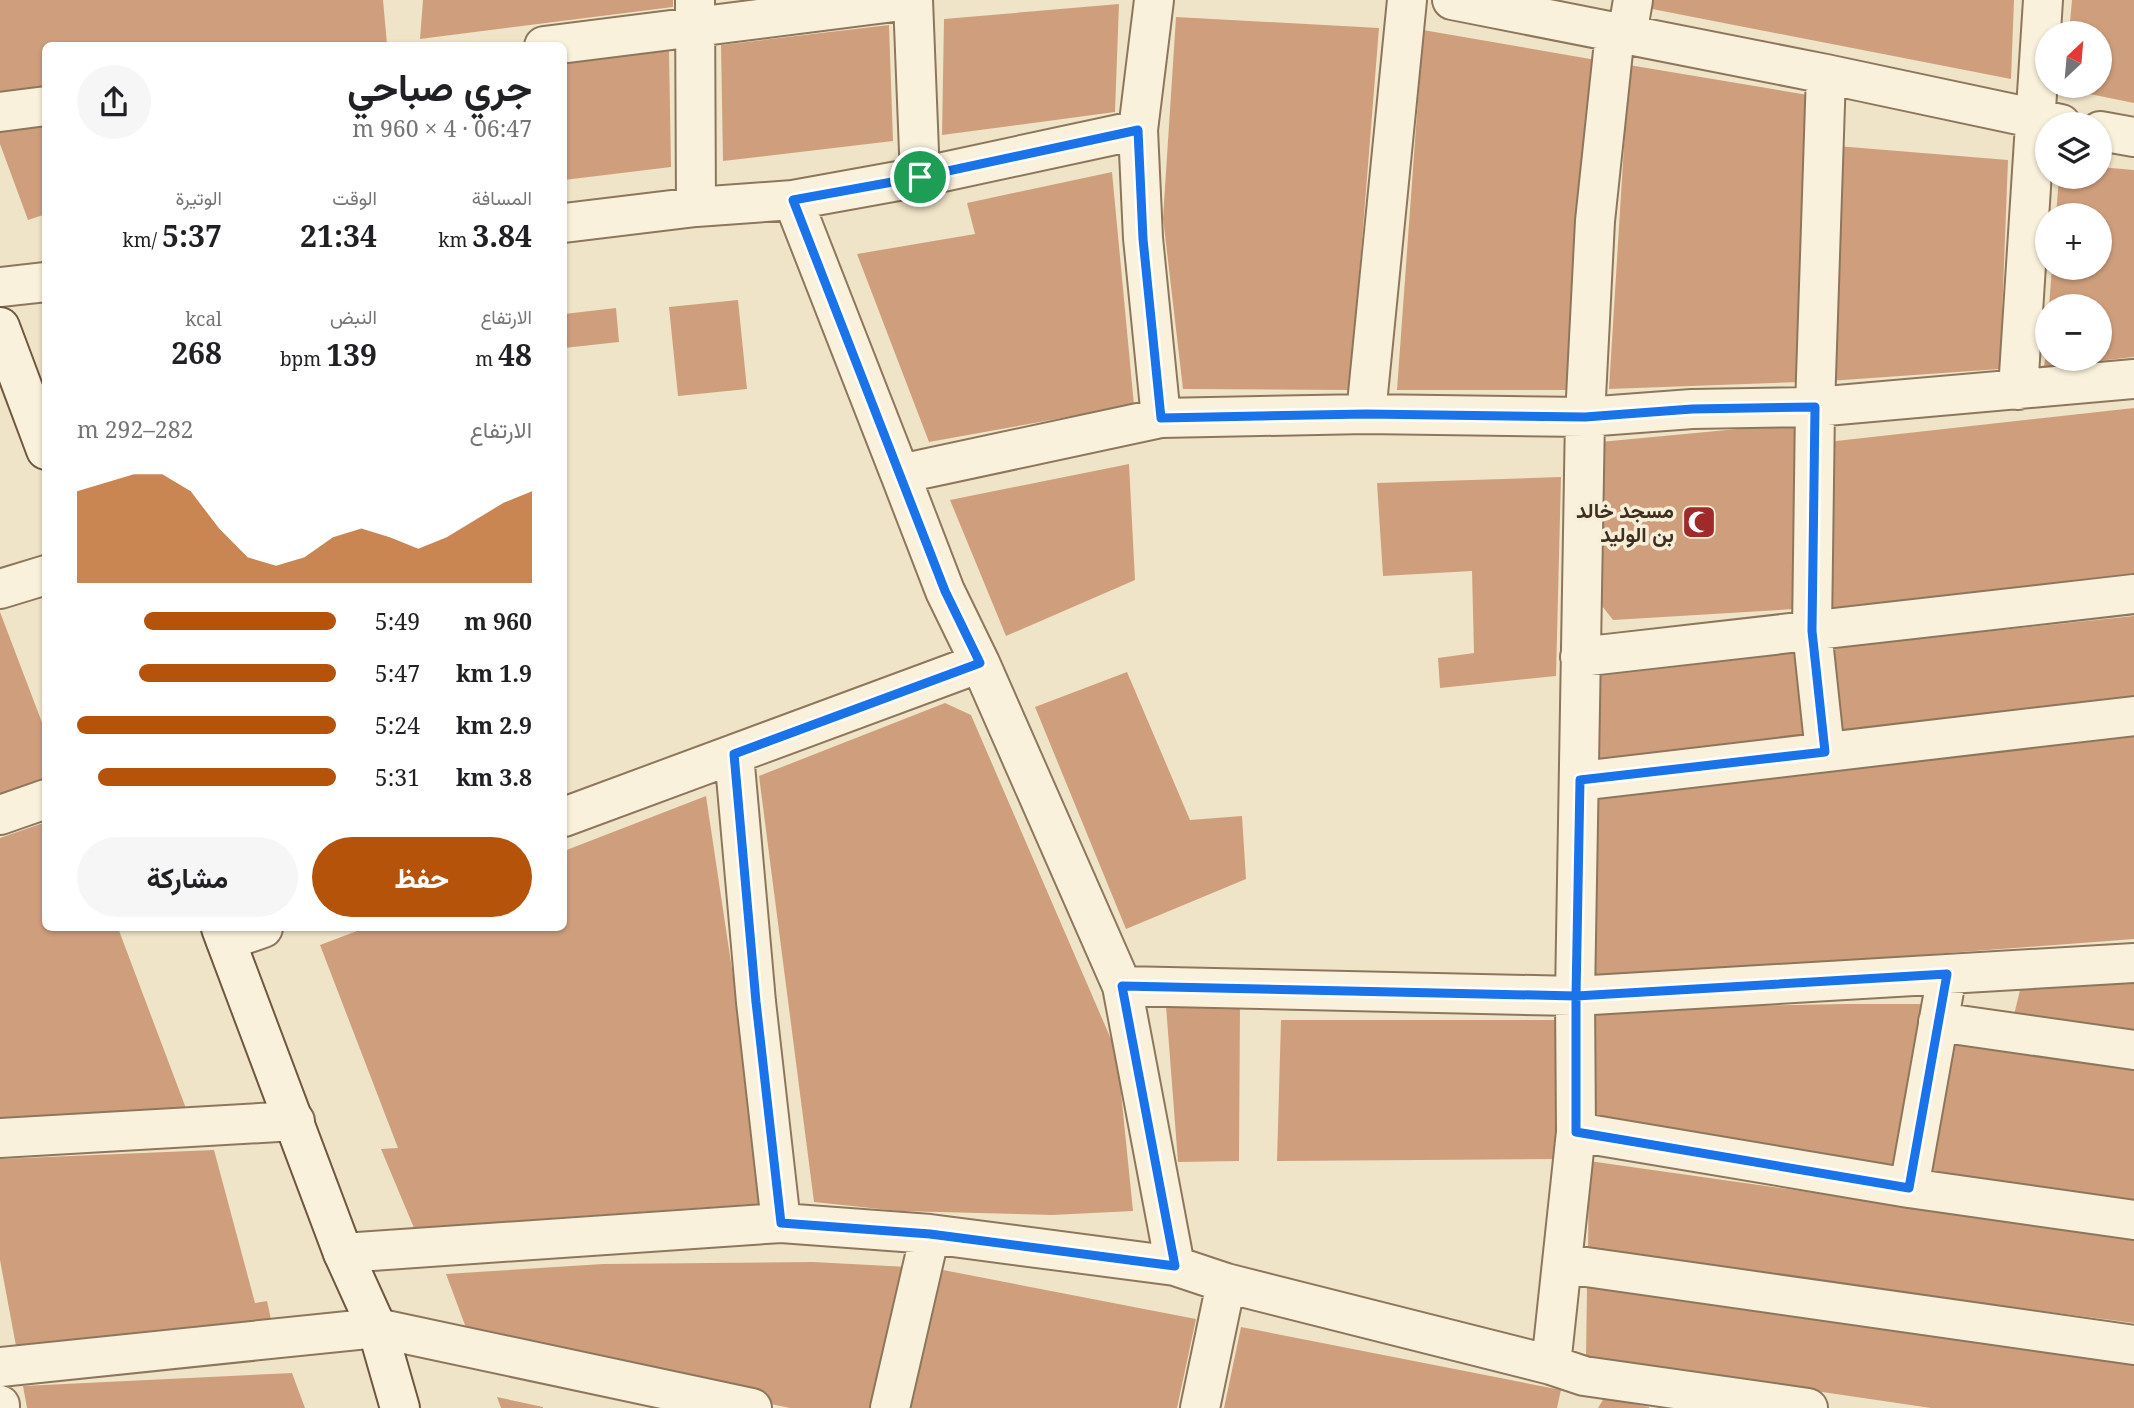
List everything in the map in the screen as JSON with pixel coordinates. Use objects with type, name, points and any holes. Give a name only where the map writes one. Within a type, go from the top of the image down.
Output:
[{"type":"street","points":[[563,42],[694,14],[912,0],[920,177]]},
{"type":"street","points":[[1154,0],[1138,130],[1143,239],[1161,418]]},
{"type":"street","points":[[1366,414],[1407,0]]},
{"type":"street","points":[[1452,0],[1625,22],[1826,74],[2035,119]]},
{"type":"street","points":[[2043,0],[2047,112]]},
{"type":"street","points":[[694,14],[696,207]]},
{"type":"street","points":[[1571,1383],[1564,1264],[1576,1132],[1585,417],[1595,221],[1625,22]]},
{"type":"street","points":[[1825,752],[1812,631],[1815,407],[1826,74]]},
{"type":"street","points":[[0,112],[42,107]]},
{"type":"street","points":[[567,223],[696,207],[793,200],[920,177],[1138,130]]},
{"type":"street","points":[[2112,133],[2134,137]]},
{"type":"street","points":[[2018,390],[2040,189]]},
{"type":"street","points":[[793,200],[945,591],[980,663],[1122,986],[1175,1266]]},
{"type":"street","points":[[0,287],[42,282]]},
{"type":"street","points":[[0,327],[42,439]]},
{"type":"street","points":[[900,474],[1161,418],[1366,414],[1585,417],[1692,409],[1815,407],[2134,379]]},
{"type":"street","points":[[0,589],[42,576]]},
{"type":"street","points":[[1580,657],[2134,594]]},
{"type":"street","points":[[567,816],[980,663]]},
{"type":"street","points":[[1580,780],[2134,716]]},
{"type":"street","points":[[734,754],[756,1002],[781,1223]]},
{"type":"street","points":[[0,815],[42,800]]},
{"type":"street","points":[[243,931],[223,934],[343,1253],[380,1335],[384,1358],[400,1408]]},
{"type":"street","points":[[1122,986],[1576,996],[2134,962]]},
{"type":"street","points":[[1909,1188],[1947,974]]},
{"type":"street","points":[[1938,1022],[2134,1050]]},
{"type":"street","points":[[0,1138],[295,1121]]},
{"type":"street","points":[[1576,1132],[1909,1188],[2134,1220]]},
{"type":"street","points":[[343,1253],[781,1223],[930,1234],[1175,1266],[1571,1383],[1808,1408]]},
{"type":"street","points":[[890,1408],[930,1234]]},
{"type":"street","points":[[1564,1264],[2134,1345]]},
{"type":"street","points":[[1200,1408],[1226,1283]]},
{"type":"street","points":[[380,1335],[394,1354],[418,1408]]},
{"type":"street","points":[[0,1367],[380,1335],[752,1408]]},
{"type":"building","points":[[0,0],[383,0],[387,42],[42,42],[42,87],[0,92]]},
{"type":"building","points":[[423,0],[673,0],[673,7],[420,39]]},
{"type":"building","points":[[1648,0],[2014,0],[2011,79],[1647,8]]},
{"type":"building","points":[[2072,0],[2134,0],[2134,103],[2109,98],[2112,98],[2112,21],[2070,21]]},
{"type":"building","points":[[1119,4],[1115,112],[942,135],[944,19]]},
{"type":"building","points":[[1176,17],[1379,28],[1350,390],[1183,389],[1163,218]]},
{"type":"building","points":[[889,25],[893,141],[723,161],[721,45]]},
{"type":"building","points":[[1423,30],[1596,60],[1572,390],[1397,390]]},
{"type":"building","points":[[669,51],[671,167],[567,180],[567,63]]},
{"type":"building","points":[[1629,65],[1814,96],[1802,382],[1609,389]]},
{"type":"building","points":[[42,126],[42,215],[28,220],[0,144],[0,132]]},
{"type":"building","points":[[1837,146],[2008,160],[2000,369],[1829,381]]},
{"type":"building","points":[[2112,168],[2134,170],[2134,357],[2112,359],[2112,294],[2050,294],[2051,280],[2112,280],[2112,203],[2057,203],[2058,189],[2112,189]]},
{"type":"building","points":[[1112,172],[1134,405],[929,442],[857,254],[975,234],[967,203]]},
{"type":"building","points":[[738,300],[747,389],[678,396],[669,307]]},
{"type":"building","points":[[616,308],[619,342],[567,348],[567,314]]},
{"type":"building","points":[[2134,408],[2134,577],[1832,611],[1827,442]]},
{"type":"building","name":"مسجد خالد بن الوليد","points":[[1801,423],[1795,609],[1613,620],[1599,602],[1600,442]]},
{"type":"building","points":[[1129,464],[1135,580],[1006,636],[950,500]]},
{"type":"building","points":[[1561,477],[1556,676],[1440,688],[1438,658],[1474,653],[1472,571],[1383,576],[1377,483]]},
{"type":"building","points":[[0,612],[42,722],[42,781],[0,795]]},
{"type":"building","points":[[2134,616],[2134,697],[1832,732],[1822,649]]},
{"type":"building","points":[[1801,651],[1812,735],[1593,760],[1594,673]]},
{"type":"building","points":[[1127,672],[1190,820],[1242,816],[1246,879],[1126,929],[1035,707]]},
{"type":"building","points":[[945,703],[971,715],[1117,1053],[1133,1211],[1052,1215],[899,1211],[814,1202],[759,776]]},
{"type":"building","points":[[2134,736],[2134,939],[1590,980],[1592,794]]},
{"type":"building","points":[[706,796],[767,1203],[414,1228],[381,1149],[398,1148],[320,945],[357,931],[567,931],[567,850]]},
{"type":"building","points":[[42,823],[42,931],[119,931],[187,1111],[0,1118],[0,838]]},
{"type":"building","points":[[2134,978],[2134,1036],[2013,1019],[2020,990]]},
{"type":"building","points":[[1928,1004],[1899,1169],[1589,1123],[1590,1009]]},
{"type":"building","points":[[1240,1005],[1239,1161],[1178,1162],[1166,1006]]},
{"type":"building","points":[[1281,1020],[1559,1020],[1559,1159],[1277,1161]]},
{"type":"building","points":[[1951,1034],[2134,1063],[2134,1204],[1923,1173]]},
{"type":"building","points":[[214,1150],[255,1303],[267,1301],[274,1333],[16,1346],[0,1260],[0,1159]]},
{"type":"building","points":[[1589,1161],[2134,1238],[2134,1323],[1588,1252]]},
{"type":"building","points":[[813,1262],[908,1267],[875,1408],[790,1408],[472,1344],[446,1274],[603,1264]]},
{"type":"building","points":[[943,1270],[1196,1319],[1177,1408],[910,1408]]},
{"type":"building","points":[[1587,1287],[2134,1364],[2134,1408],[1931,1408],[1586,1357]]},
{"type":"building","points":[[1241,1327],[1561,1390],[1557,1408],[1224,1408]]},
{"type":"building","points":[[292,1373],[305,1408],[27,1408],[23,1386]]},
{"type":"building","points":[[497,1397],[543,1407],[543,1408],[501,1408]]},
{"type":"building","points":[[1604,1398],[1649,1407],[1649,1408],[1598,1408]]},
{"type":"place","name":"مسجد خالد بن الوليد","points":[[1699,522]]},
{"type":"route","points":[[920,177],[793,200],[945,591],[980,663],[734,754],[756,1002],[781,1223],[930,1234],[1175,1266],[1122,986],[1576,996],[1576,1132],[1909,1188],[1947,974],[1576,996],[1580,780],[1825,752],[1812,631],[1815,407],[1692,409],[1585,417],[1366,414],[1161,418],[1143,239],[1138,130],[920,177]]}]
